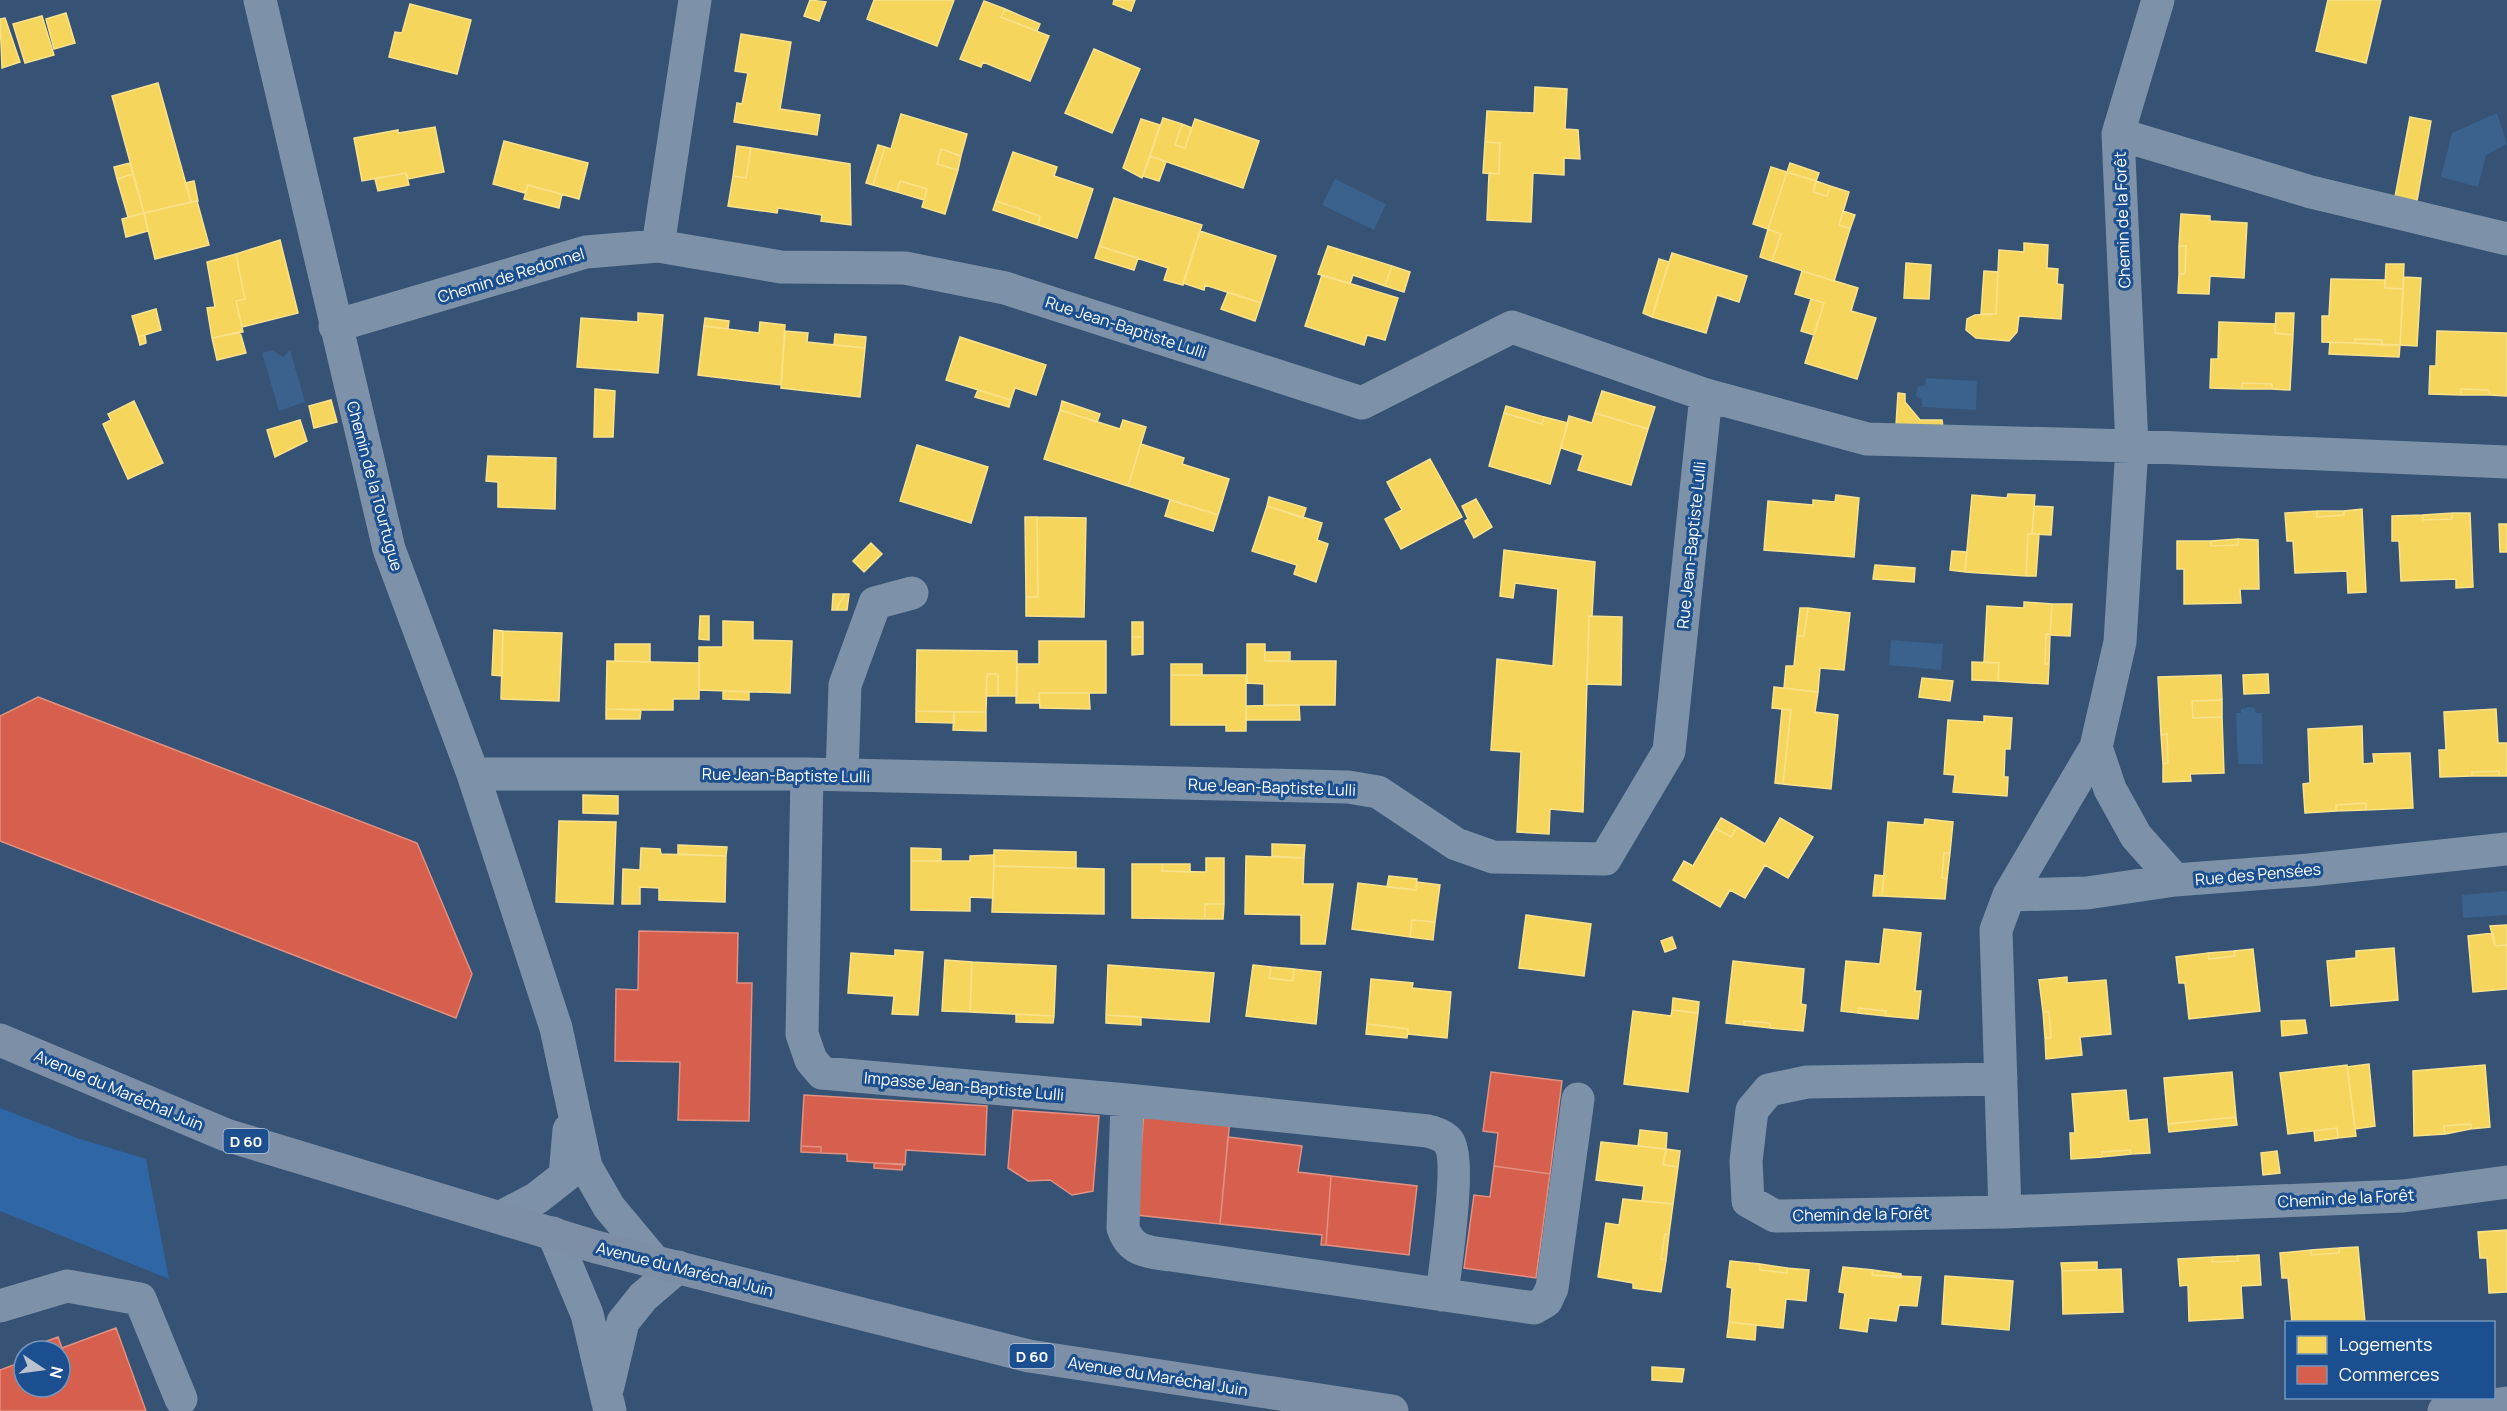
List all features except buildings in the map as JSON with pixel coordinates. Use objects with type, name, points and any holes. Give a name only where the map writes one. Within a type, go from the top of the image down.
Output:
[{"type":"main road","name":"Avenue du Maréchal Juin","points":[[0,1040],[226,1135],[552,1233],[666,1264],[1029,1356],[1392,1411]]},
{"type":"main road","points":[[2444,1411],[2507,1403]]},
{"type":"street","name":"Chemin de la Tourtugue","points":[[260,0],[334,326],[389,549],[473,774],[556,1028],[586,1167],[609,1207],[666,1264]]},
{"type":"street","points":[[658,246],[695,0]]},
{"type":"street","name":"Chemin de la Forêt","points":[[2005,1212],[1996,930],[2009,895],[2096,747],[2120,642],[2132,446],[2118,134],[2158,0]]},
{"type":"street","points":[[2118,134],[2311,192],[2507,240]]},
{"type":"street","name":"Chemin de Redonnel","points":[[334,326],[586,252],[658,246]]},
{"type":"street","name":"Rue Jean-Baptiste Lulli","points":[[658,246],[781,267],[905,268],[1005,288],[1362,403],[1512,327],[1706,395],[1867,439],[2132,446]]},
{"type":"street","name":"Rue Jean-Baptiste Lulli","points":[[473,774],[807,774],[1348,787],[1378,792],[1456,844],[1493,857],[1605,860],[1669,751],[1706,395]]},
{"type":"street","points":[[2132,446],[2507,462]]},
{"type":"street","points":[[842,775],[845,686],[875,603],[912,592]]},
{"type":"street","points":[[2096,747],[2110,789],[2136,836],[2175,880]]},
{"type":"street","name":"Impasse Jean-Baptiste Lulli","points":[[807,774],[802,1034],[811,1060],[822,1073],[1128,1100],[1439,1134],[1448,1141],[1453,1153],[1454,1184],[1442,1295]]},
{"type":"street","name":"Rue des Pensées","points":[[2009,895],[2087,893],[2175,880],[2309,870],[2507,849]]},
{"type":"street","name":"Chemin de la Tourtugue","points":[[501,1217],[537,1198],[565,1176],[570,1118],[556,1028]]},
{"type":"street","name":"Chemin de la Forêt","points":[[2001,1079],[1807,1082],[1769,1090],[1752,1110],[1746,1161],[1748,1201],[1775,1216],[2005,1212],[2403,1196],[2507,1182]]},
{"type":"street","points":[[1128,1100],[1123,1228],[1127,1241],[1134,1248],[1171,1256],[1534,1308],[1546,1301],[1552,1288],[1578,1099]]},
{"type":"street","points":[[552,1233],[587,1314],[608,1402]]},
{"type":"street","points":[[608,1402],[623,1322],[644,1297],[666,1264]]},
{"type":"street","points":[[0,1306],[68,1286],[140,1299],[182,1399]]},
{"type":"shaded area","points":[[2497,113],[2507,144],[2486,155],[2478,187],[2441,177],[2452,133]]},
{"type":"shaded area","points":[[1335,179],[1386,204],[1374,230],[1322,205]]},
{"type":"shaded area","points":[[272,350],[283,357],[290,350],[305,402],[279,411],[262,353]]},
{"type":"shaded area","points":[[1926,378],[1977,381],[1976,410],[1922,407],[1922,400],[1916,396],[1918,387],[1925,385]]},
{"type":"shaded area","points":[[1891,640],[1943,644],[1941,670],[1889,665]]},
{"type":"shaded area","points":[[2255,708],[2256,713],[2262,713],[2263,764],[2238,764],[2236,713],[2241,713],[2241,709]]},
{"type":"shaded area","points":[[2507,891],[2507,915],[2463,918],[2462,895]]},
{"type":"shaded area","points":[[0,1108],[77,1138],[146,1159],[169,1279],[0,1211]]}]
